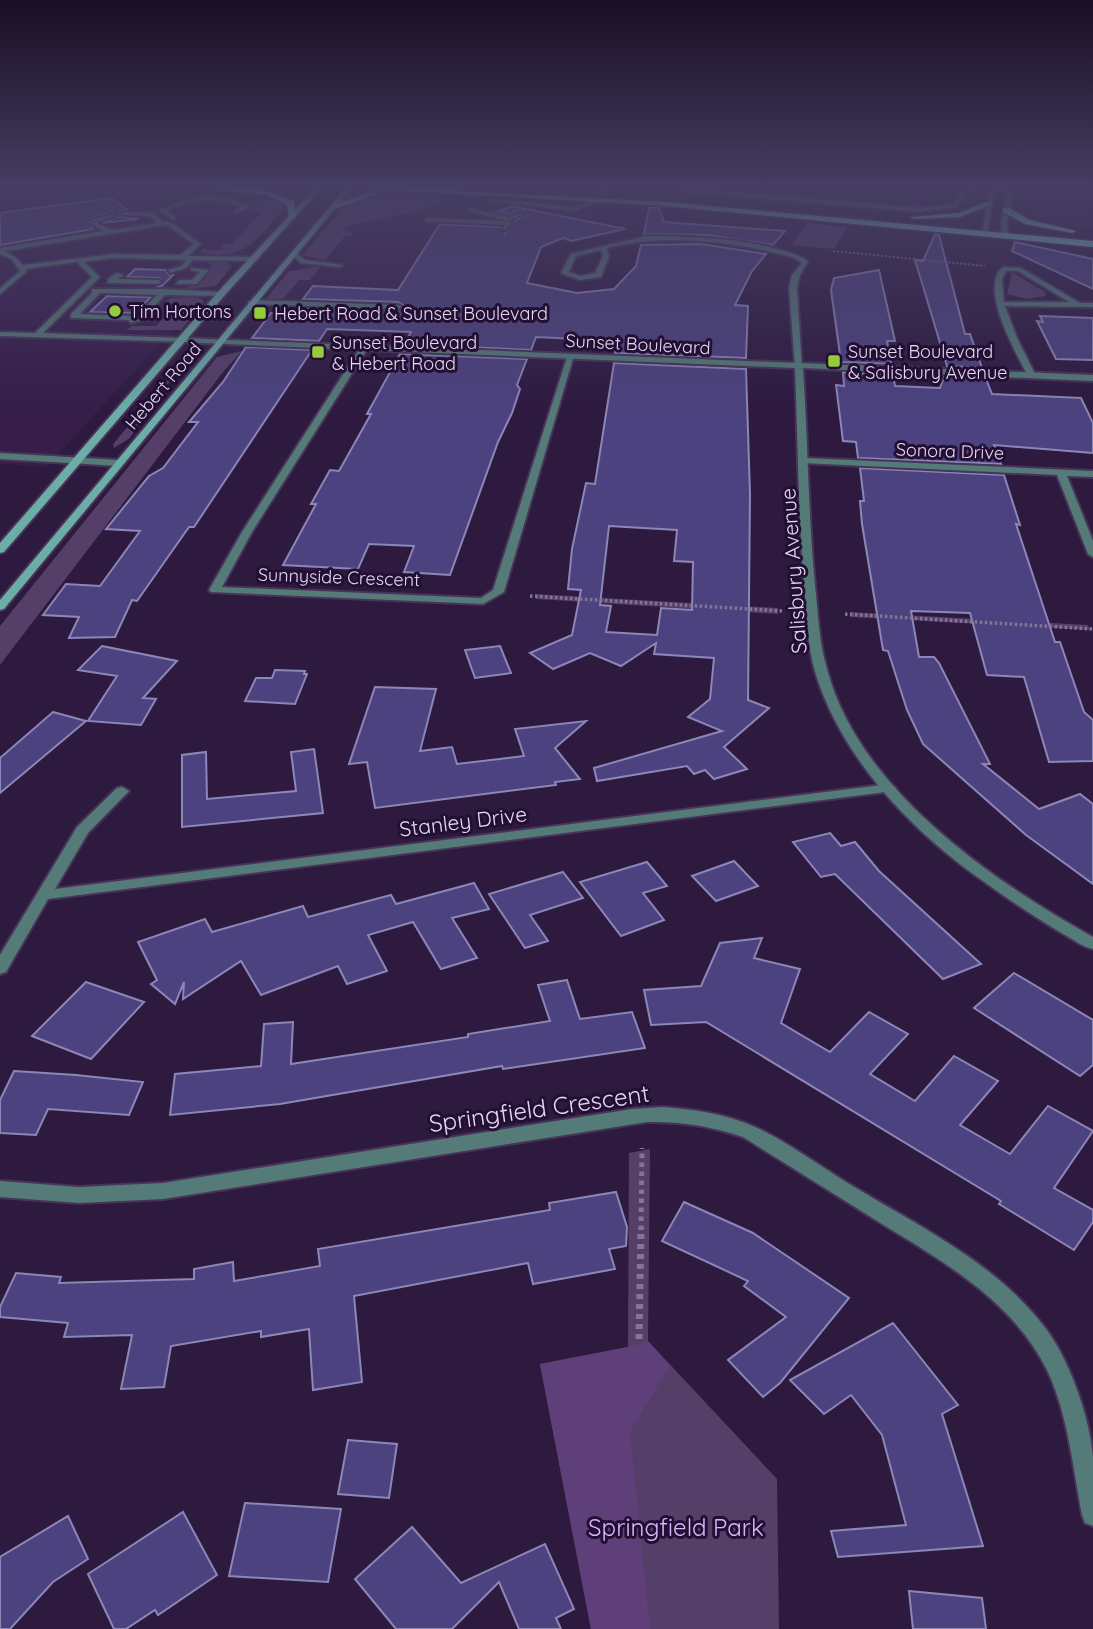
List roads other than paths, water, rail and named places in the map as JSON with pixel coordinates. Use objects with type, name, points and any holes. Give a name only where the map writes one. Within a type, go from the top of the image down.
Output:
[{"type":"main road","name":"Hebert Road","points":[[0,550],[252,260]]},
{"type":"main road","name":"Hebert Road","points":[[0,607],[220,342],[284,260]]},
{"type":"street","points":[[0,292],[24,271],[15,260]]},
{"type":"street","points":[[22,267],[70,260]]},
{"type":"street","points":[[37,335],[96,277],[78,260]]},
{"type":"street","points":[[131,263],[134,260]]},
{"type":"street","points":[[145,265],[150,260]]},
{"type":"street","points":[[189,269],[191,260]]},
{"type":"street","points":[[299,260],[340,265]]},
{"type":"street","points":[[571,260],[565,273],[580,278],[598,275],[604,260]]},
{"type":"street","name":"Salisbury Avenue","points":[[805,260],[796,275],[793,288],[805,461],[807,557],[822,677],[846,730],[889,788],[918,818],[983,873],[1093,944]]},
{"type":"street","points":[[1031,376],[996,292],[999,274],[1003,269],[1019,269],[1077,304]]},
{"type":"street","points":[[119,275],[111,281],[194,282],[205,270],[170,271]]},
{"type":"street","points":[[127,281],[136,273]]},
{"type":"street","points":[[112,338],[124,324],[138,318],[163,293],[163,282]]},
{"type":"street","points":[[138,318],[74,316],[96,291],[221,294]]},
{"type":"street","points":[[252,302],[398,307]]},
{"type":"street","points":[[1000,303],[1093,305]]},
{"type":"street","name":"Sunset Boulevard","points":[[0,334],[1093,379]]},
{"type":"street","name":"Sunnyside Crescent","points":[[364,348],[247,532],[215,590],[483,601],[498,592],[571,357]]},
{"type":"street","points":[[0,456],[119,463]]},
{"type":"street","name":"Sonora Drive","points":[[805,461],[1093,474]]},
{"type":"street","points":[[1061,472],[1093,554]]},
{"type":"street","name":"Stanley Drive","points":[[44,895],[889,788]]},
{"type":"street","points":[[0,968],[82,830],[122,791]]},
{"type":"street","name":"Springfield Crescent","points":[[0,1189],[79,1195],[163,1191],[632,1116],[674,1114],[724,1123],[748,1132],[957,1260],[986,1279],[1013,1304],[1036,1331],[1066,1385],[1075,1413],[1093,1515]]},
{"type":"place","name":"Tim Hortons","points":[[115,311]]},
{"type":"place","name":"Hebert Road & Sunset Boulevard","points":[[260,313]]},
{"type":"place","name":"Sunset Boulevard & Hebert Road","points":[[318,352]]},
{"type":"place","name":"Sunset Boulevard & Salisbury Avenue","points":[[834,361]]},
{"type":"park label","name":"Springfield Park","points":[[676,1527]]}]
